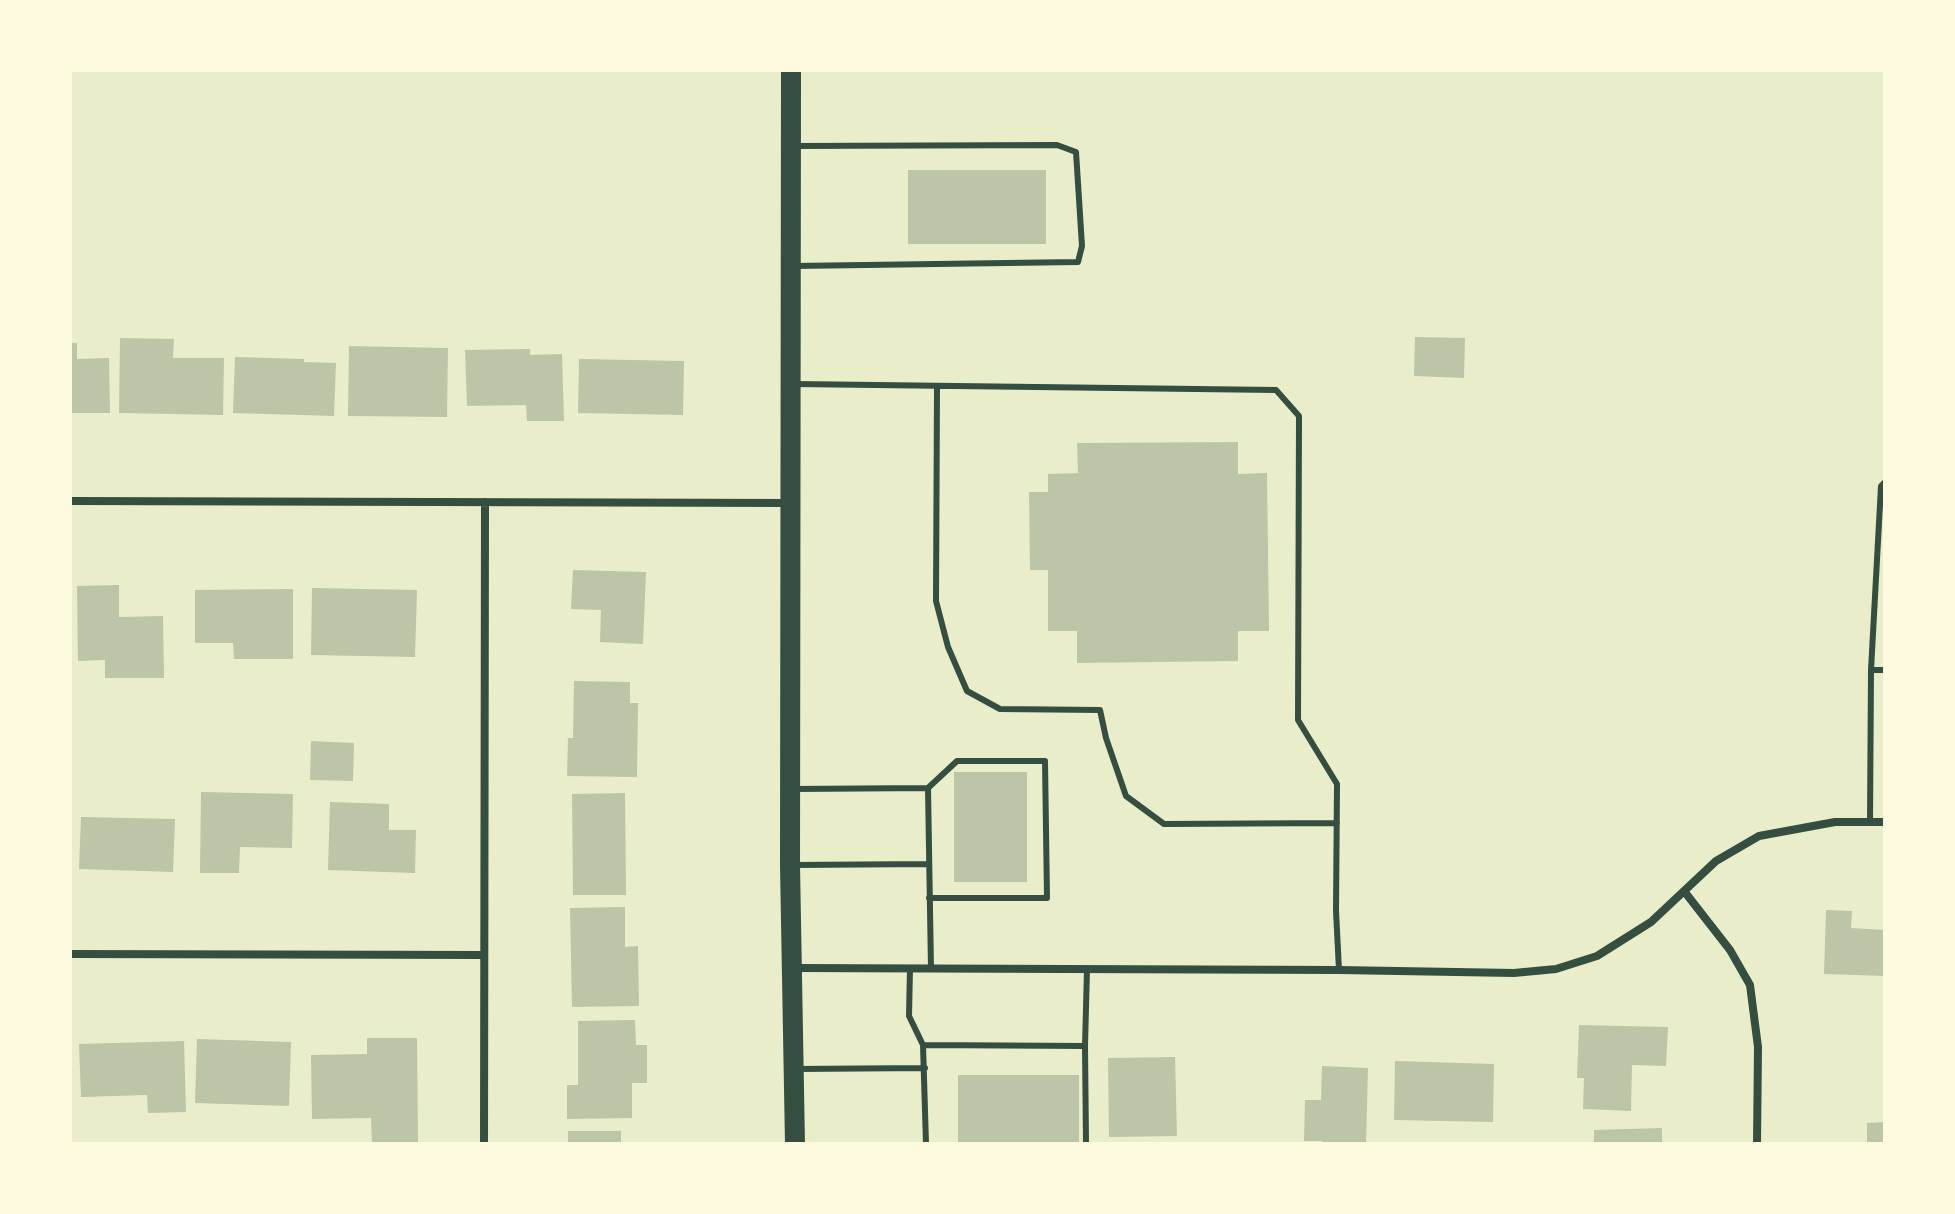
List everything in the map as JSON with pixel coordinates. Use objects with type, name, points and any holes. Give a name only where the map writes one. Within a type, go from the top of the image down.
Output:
[{"type":"main road","points":[[791,70],[790,865],[795,1144]]},
{"type":"street","points":[[70,501],[791,503]]},
{"type":"street","points":[[484,1144],[485,502]]},
{"type":"street","points":[[793,968],[1514,973],[1556,969],[1597,956],[1651,922],[1716,861],[1759,836],[1835,822],[1885,822]]},
{"type":"street","points":[[1684,891],[1730,950],[1750,985],[1758,1047],[1757,1144]]},
{"type":"street","points":[[70,954],[484,955]]},
{"type":"lane","points":[[791,146],[1057,145],[1076,152],[1082,246],[1078,262],[791,266]]},
{"type":"lane","points":[[791,384],[1276,390],[1299,416],[1298,720],[1337,784],[1339,970]]},
{"type":"lane","points":[[937,386],[936,601],[948,647],[967,691],[1000,709],[1100,710],[1126,796],[1164,824],[1337,823]]},
{"type":"lane","points":[[1870,822],[1871,670],[1881,486],[1885,482]]},
{"type":"lane","points":[[1871,670],[1885,670]]},
{"type":"lane","points":[[790,789],[928,788],[957,761],[1045,761],[1047,898],[929,898]]},
{"type":"lane","points":[[928,788],[931,969]]},
{"type":"lane","points":[[790,865],[929,864]]},
{"type":"lane","points":[[910,968],[909,1016],[923,1045],[926,1144]]},
{"type":"lane","points":[[1086,1144],[1087,969]]},
{"type":"lane","points":[[923,1045],[1085,1046]]},
{"type":"lane","points":[[795,1069],[925,1068]]},
{"type":"building","points":[[908,170],[1046,170],[1046,244],[908,244]]},
{"type":"building","points":[[1415,337],[1465,338],[1464,378],[1414,376]]},
{"type":"building","points":[[120,338],[174,339],[173,358],[224,358],[223,415],[119,413]]},
{"type":"building","points":[[70,343],[77,343],[77,359],[109,358],[110,413],[70,413]]},
{"type":"building","points":[[349,346],[448,348],[447,417],[348,416]]},
{"type":"building","points":[[530,349],[530,355],[562,354],[564,421],[527,421],[526,405],[467,406],[465,350]]},
{"type":"building","points":[[235,357],[336,363],[334,416],[233,413]]},
{"type":"building","points":[[579,359],[684,361],[683,415],[578,413]]},
{"type":"building","points":[[1238,442],[1238,474],[1267,473],[1269,631],[1238,631],[1238,661],[1077,663],[1077,631],[1048,631],[1048,570],[1030,570],[1029,492],[1048,492],[1048,474],[1078,473],[1077,443]]},
{"type":"building","points":[[573,570],[646,572],[643,644],[600,642],[601,610],[571,609]]},
{"type":"building","points":[[119,585],[119,617],[163,616],[164,678],[105,678],[105,660],[78,661],[77,586]]},
{"type":"building","points":[[312,588],[417,590],[415,657],[311,655]]},
{"type":"building","points":[[293,589],[293,659],[234,659],[233,643],[195,643],[195,590]]},
{"type":"building","points":[[574,681],[630,682],[630,703],[638,703],[637,777],[567,776],[568,738],[573,738]]},
{"type":"building","points":[[311,741],[354,743],[353,781],[310,780]]},
{"type":"building","points":[[954,772],[1027,772],[1027,882],[954,882]]},
{"type":"building","points":[[201,792],[293,794],[292,848],[240,847],[239,873],[200,873]]},
{"type":"building","points":[[625,793],[626,895],[573,895],[572,794]]},
{"type":"building","points":[[330,802],[389,804],[389,830],[416,830],[415,873],[328,870]]},
{"type":"building","points":[[81,817],[175,819],[173,872],[79,869]]},
{"type":"building","points":[[625,907],[625,947],[638,946],[639,1006],[572,1007],[570,908]]},
{"type":"building","points":[[1826,910],[1852,911],[1851,928],[1885,930],[1885,976],[1824,974]]},
{"type":"building","points":[[635,1020],[636,1045],[647,1045],[647,1083],[632,1083],[632,1118],[567,1119],[567,1085],[578,1085],[578,1021]]},
{"type":"building","points":[[1579,1025],[1668,1027],[1666,1066],[1632,1065],[1631,1111],[1583,1109],[1584,1078],[1577,1078]]},
{"type":"building","points":[[367,1038],[417,1038],[418,1144],[372,1144],[371,1118],[312,1119],[311,1055],[367,1054]]},
{"type":"building","points":[[197,1039],[291,1042],[289,1106],[195,1103]]},
{"type":"building","points":[[184,1041],[186,1112],[148,1113],[147,1095],[81,1097],[79,1044]]},
{"type":"building","points":[[1175,1057],[1177,1136],[1109,1137],[1108,1058]]},
{"type":"building","points":[[1395,1061],[1494,1064],[1493,1122],[1394,1120]]},
{"type":"building","points":[[1322,1066],[1368,1068],[1366,1144],[1304,1141],[1305,1100],[1321,1100]]},
{"type":"building","points":[[958,1075],[1079,1075],[1079,1144],[958,1144]]},
{"type":"building","points":[[1885,1122],[1885,1144],[1867,1144],[1867,1123]]},
{"type":"building","points":[[1662,1128],[1662,1144],[1594,1144],[1594,1130]]},
{"type":"building","points":[[568,1131],[621,1131],[621,1144],[568,1144]]}]
